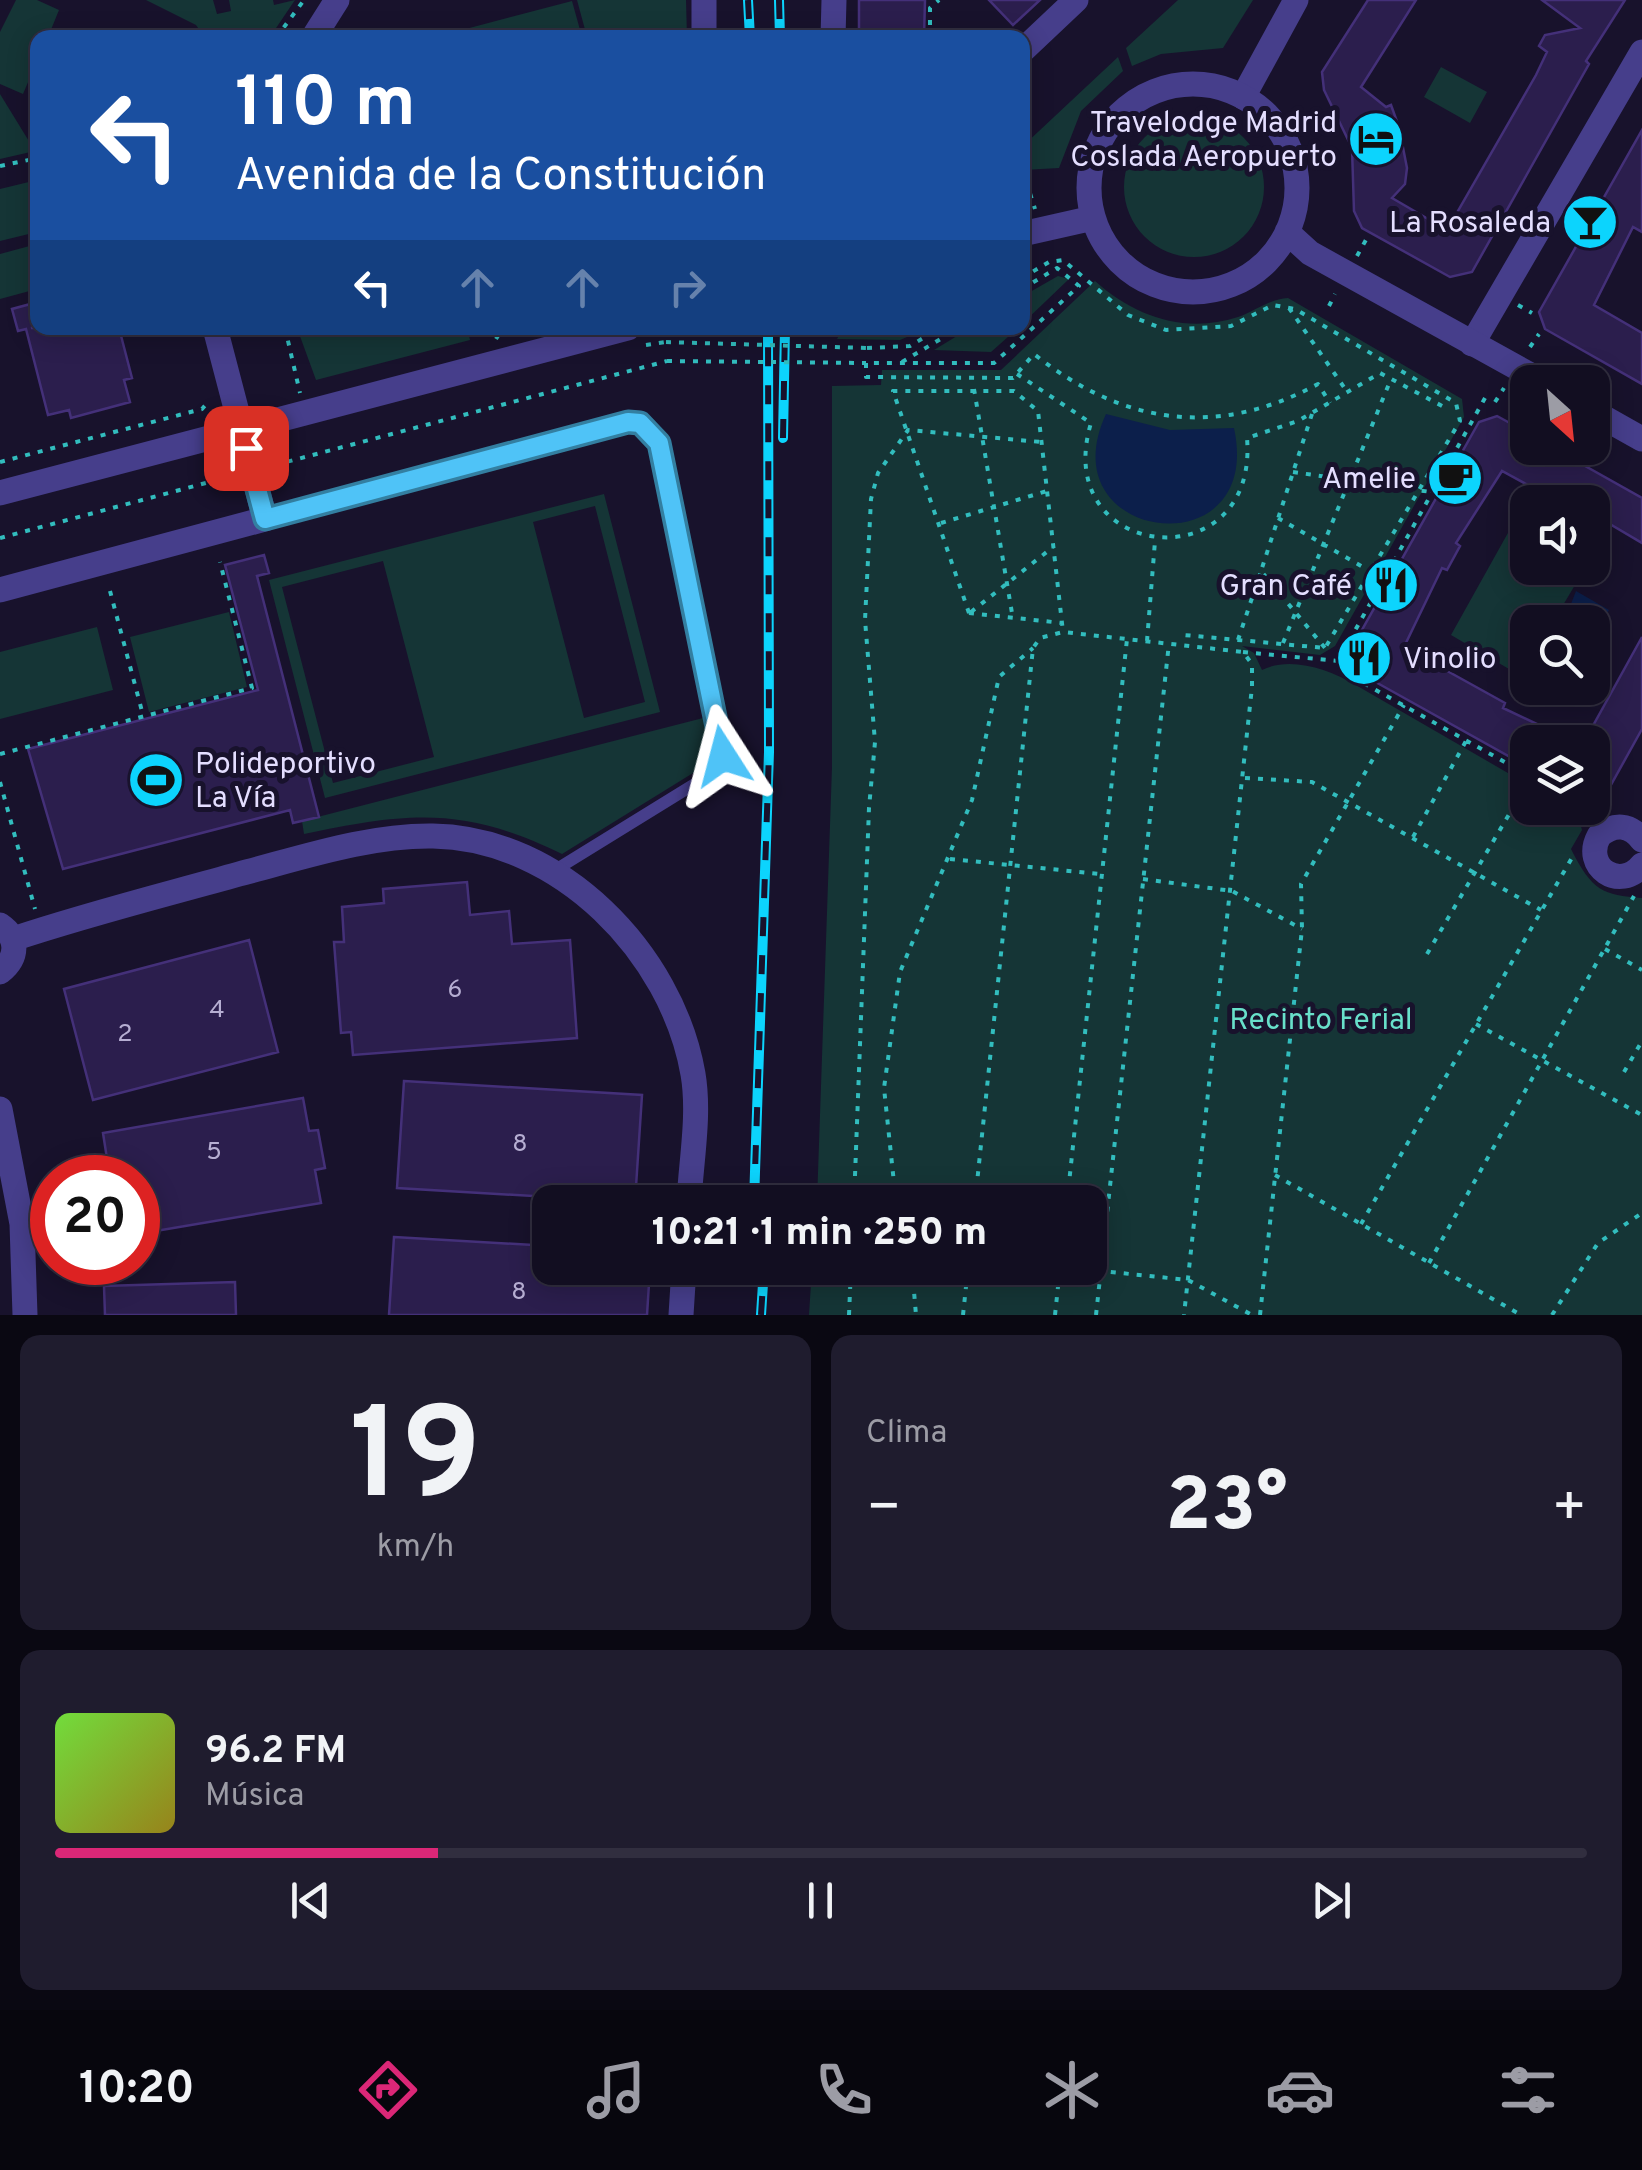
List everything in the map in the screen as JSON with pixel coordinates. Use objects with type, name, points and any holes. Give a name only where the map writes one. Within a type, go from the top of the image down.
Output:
[{"type":"street","points":[[318,30],[337,0]]},
{"type":"street","points":[[704,0],[704,30]]},
{"type":"street","points":[[833,30],[834,0]]},
{"type":"street","points":[[1030,43],[1076,0]]},
{"type":"street","points":[[1244,97],[1296,0]]},
{"type":"street","points":[[1472,344],[1642,52]]},
{"type":"street","points":[[1184,84],[1225,89],[1244,97],[1266,114],[1290,149],[1297,191],[1287,232],[1266,262],[1237,282],[1185,292],[1150,283],[1121,264],[1093,218],[1089,178],[1094,158],[1113,122],[1145,96],[1184,84]]},
{"type":"street","points":[[1030,232],[1093,218]]},
{"type":"street","points":[[1287,232],[1310,254],[1511,365]]},
{"type":"street","points":[[0,590],[265,519],[217,335]]},
{"type":"street","points":[[0,490],[28,486],[601,335]]},
{"type":"street","points":[[1610,421],[1642,439]]},
{"type":"street","points":[[1639,827],[1614,827],[1599,836],[1595,862],[1614,877],[1640,876]]},
{"type":"street","points":[[0,972],[13,957],[6,932],[338,848],[432,836],[485,843],[550,874],[613,918],[637,945],[675,1009],[694,1078],[689,1185]]},
{"type":"street","points":[[0,1109],[22,1224],[25,1315]]},
{"type":"street","points":[[680,1315],[683,1285]]},
{"type":"lane","points":[[265,519],[628,422],[651,430],[659,443],[723,756],[706,777],[550,874]]},
{"type":"path","points":[[282,30],[304,0]]},
{"type":"path","points":[[930,30],[930,8],[940,0]]},
{"type":"path","points":[[0,166],[30,160]]},
{"type":"path","points":[[1030,273],[1049,262],[1063,260],[1128,316],[1166,330],[1196,332],[1232,326],[1273,305],[1289,308],[1456,403],[1460,421],[1325,648]]},
{"type":"path","points":[[1030,284],[1057,268],[1079,286],[1030,330]]},
{"type":"path","points":[[1289,308],[1348,393]]},
{"type":"path","points":[[287,335],[300,393]]},
{"type":"path","points":[[666,342],[867,348],[910,346],[928,335]]},
{"type":"path","points":[[902,362],[947,335]]},
{"type":"path","points":[[0,538],[667,362],[994,363],[1025,335]]},
{"type":"path","points":[[866,363],[866,377],[986,379],[1016,374],[1034,354],[1090,394],[1147,413],[1188,418],[1230,416],[1268,406],[1318,384],[1330,403]]},
{"type":"path","points":[[1016,374],[1091,422],[1085,444],[1089,487],[1115,521],[1155,538],[1200,532],[1219,520],[1245,483],[1248,438],[1313,412],[1380,372],[1444,407]]},
{"type":"path","points":[[1283,644],[1392,379]]},
{"type":"path","points":[[0,462],[202,409],[210,398],[207,387]]},
{"type":"path","points":[[974,389],[1013,619]]},
{"type":"path","points":[[969,614],[893,390],[1014,391],[1038,410],[1062,632]]},
{"type":"path","points":[[1484,398],[1338,661],[1340,670],[1510,767]]},
{"type":"path","points":[[1238,640],[1313,412]]},
{"type":"path","points":[[908,430],[1042,442]]},
{"type":"path","points":[[854,1185],[860,992],[874,770],[872,670],[865,620],[872,499],[878,473],[908,430]]},
{"type":"path","points":[[1293,472],[1431,492]]},
{"type":"path","points":[[940,524],[1047,491]]},
{"type":"path","points":[[1278,518],[1382,578]]},
{"type":"path","points":[[1147,641],[1155,538]]},
{"type":"path","points":[[969,614],[1053,547]]},
{"type":"path","points":[[0,754],[252,688],[220,562]]},
{"type":"path","points":[[1261,571],[1325,648]]},
{"type":"path","points":[[110,591],[143,716]]},
{"type":"path","points":[[969,614],[1062,623]]},
{"type":"path","points":[[894,1185],[884,1088],[900,972],[950,860],[981,769],[999,678],[1040,638],[1062,632],[1338,661]]},
{"type":"path","points":[[1184,636],[1325,648]]},
{"type":"path","points":[[1069,1185],[1127,639]]},
{"type":"path","points":[[1107,1207],[1169,643]]},
{"type":"path","points":[[977,1185],[1034,648]]},
{"type":"path","points":[[1184,1315],[1243,778],[1252,664],[1242,652]]},
{"type":"path","points":[[1260,1315],[1302,928],[1301,884],[1404,705]]},
{"type":"path","points":[[1412,838],[1466,740]]},
{"type":"path","points":[[1243,778],[1312,782],[1542,910]]},
{"type":"path","points":[[0,782],[34,910]]},
{"type":"path","points":[[1427,954],[1510,810]]},
{"type":"path","points":[[1360,1224],[1574,855]]},
{"type":"path","points":[[950,860],[1102,874]]},
{"type":"path","points":[[1429,1263],[1605,949],[1640,876]]},
{"type":"path","points":[[1143,879],[1232,891],[1302,928]]},
{"type":"path","points":[[1605,949],[1642,970]]},
{"type":"path","points":[[1476,1024],[1642,1115]]},
{"type":"path","points":[[1624,1072],[1642,1041]]},
{"type":"path","points":[[1275,1176],[1521,1315]]},
{"type":"path","points":[[1552,1315],[1598,1243],[1642,1213]]},
{"type":"path","points":[[1107,1272],[1188,1280],[1252,1315]]},
{"type":"path","points":[[849,1315],[850,1285]]},
{"type":"path","points":[[913,1285],[916,1315]]},
{"type":"path","points":[[963,1315],[966,1285]]},
{"type":"path","points":[[1055,1315],[1058,1285]]},
{"type":"path","points":[[1096,1315],[1099,1285]]},
{"type":"green space","points":[[16,0],[37,0],[59,10],[51,30],[30,30],[30,78],[23,94],[0,84],[0,32]]},
{"type":"green space","points":[[146,0],[213,0],[217,14],[231,11],[229,0],[273,0],[274,5],[295,0],[275,30],[199,30]]},
{"type":"green space","points":[[577,0],[686,0],[687,30],[585,30]]},
{"type":"green space","points":[[1178,0],[1253,0],[1223,48],[1161,54],[1132,66],[1126,48]]},
{"type":"green space","points":[[572,1],[580,30],[462,30]]},
{"type":"green space","points":[[1118,57],[1123,71],[1081,111],[1059,168],[1030,170],[1030,139]]},
{"type":"green space","points":[[1441,67],[1487,92],[1470,123],[1424,97]]},
{"type":"green space","points":[[0,94],[30,143],[30,152],[0,159]]},
{"type":"green space","points":[[1194,117],[1221,122],[1244,137],[1259,160],[1264,187],[1259,214],[1244,237],[1221,252],[1194,257],[1167,252],[1144,237],[1129,214],[1124,187],[1129,160],[1144,137],[1167,122]]},
{"type":"green space","points":[[30,182],[30,234],[0,241],[0,189]]},
{"type":"green space","points":[[30,246],[30,291],[0,299],[0,254]]},
{"type":"green space","points":[[1058,276],[1069,279],[1030,316],[1030,292]]},
{"type":"green space","name":"Recinto Ferial","points":[[1095,281],[1144,313],[1180,323],[1218,322],[1288,298],[1462,399],[1464,417],[1335,646],[1320,655],[1242,646],[1254,653],[1262,670],[1297,664],[1354,684],[1510,774],[1510,825],[1581,825],[1582,830],[1571,849],[1585,874],[1608,892],[1642,898],[1642,1315],[809,1315],[811,1285],[1107,1285],[1107,1185],[818,1185],[832,767],[832,386],[881,385],[882,370],[1001,370]]},
{"type":"green space","points":[[300,335],[469,335],[470,340],[316,380]]},
{"type":"green space","points":[[839,335],[912,335],[900,340],[837,339]]},
{"type":"green space","points":[[959,335],[1010,335],[991,352],[934,350]]},
{"type":"green space","points":[[604,494],[660,712],[325,798],[269,580]],"holes":[[[595,506],[645,702],[584,718],[533,522]],[[383,561],[434,757],[333,783],[282,587]]]},
{"type":"green space","points":[[1510,529],[1510,585],[1575,585],[1563,605],[1510,605],[1509,669],[1451,635]]},
{"type":"green space","points":[[229,612],[247,687],[149,712],[130,637]]},
{"type":"green space","points":[[97,627],[113,690],[0,719],[0,652]]},
{"type":"green space","points":[[707,717],[711,750],[706,765],[562,854],[495,828],[436,818],[375,821],[304,834],[302,821]]},
{"type":"water","points":[[1106,414],[1170,430],[1234,428],[1235,474],[1219,504],[1191,520],[1159,523],[1128,513],[1105,491],[1096,458]]},
{"type":"water","points":[[1576,591],[1600,605],[1571,605]]},
{"type":"building","points":[[859,0],[925,0],[924,30],[859,30]]},
{"type":"building","points":[[989,0],[1040,0],[1013,25]]},
{"type":"building","name":"Travelodge Madrid Coslada Aeropuerto","points":[[1368,0],[1416,0],[1361,87],[1386,107],[1391,105],[1399,127],[1407,168],[1405,184],[1392,198],[1447,230],[1536,75],[1547,52],[1539,46],[1545,35],[1580,28],[1542,0],[1625,0],[1586,61],[1589,64],[1472,272],[1450,277],[1362,228],[1354,211],[1352,148],[1324,90],[1322,72]]},
{"type":"building","points":[[1642,130],[1642,232],[1633,227],[1594,305],[1642,333],[1642,384],[1545,329],[1539,312]]},
{"type":"building","points":[[30,304],[30,335],[121,335],[132,378],[124,380],[130,402],[71,418],[69,410],[48,415],[26,329],[18,331],[12,309]]},
{"type":"building","points":[[1497,416],[1510,423],[1510,465],[1583,465],[1642,498],[1642,543],[1610,524],[1610,485],[1528,485],[1502,471],[1456,543],[1460,546],[1447,570],[1442,568],[1404,647],[1505,703],[1503,708],[1539,725],[1510,725],[1510,757],[1354,670],[1349,653],[1479,422]]},
{"type":"building","name":"Polideportivo La Vía","points":[[264,555],[269,573],[257,576],[319,817],[293,823],[290,810],[63,869],[28,749],[258,690],[225,565]]},
{"type":"building","points":[[1642,637],[1642,729],[1610,787],[1610,725],[1593,725],[1604,705],[1610,705],[1610,695]]},
{"type":"building","points":[[467,882],[470,915],[509,911],[512,944],[570,940],[577,1038],[353,1055],[351,1032],[341,1033],[334,942],[344,942],[342,907],[384,903],[383,889]]},
{"type":"building","points":[[249,940],[278,1052],[93,1100],[64,989]]},
{"type":"building","points":[[404,1081],[642,1095],[636,1185],[532,1185],[532,1196],[397,1188]]},
{"type":"building","points":[[303,1098],[309,1131],[318,1130],[325,1168],[315,1170],[321,1203],[160,1230],[160,1155],[106,1155],[103,1133]]},
{"type":"building","points":[[394,1237],[532,1245],[532,1285],[649,1285],[647,1315],[389,1315]]},
{"type":"building","points":[[235,1282],[236,1315],[105,1315],[104,1286]]},
{"type":"railway","points":[[748,0],[750,30]]},
{"type":"railway","points":[[779,0],[780,30]]},
{"type":"railway","points":[[755,1185],[769,752],[768,335]]},
{"type":"railway","points":[[783,438],[785,335]]},
{"type":"railway","points":[[761,1315],[763,1285]]},
{"type":"place","name":"Travelodge Madrid Coslada Aeropuerto","points":[[1376,139]]},
{"type":"place","name":"La Rosaleda","points":[[1590,222]]},
{"type":"place","name":"Amelie","points":[[1455,478]]},
{"type":"place","name":"Gran Café","points":[[1391,585]]},
{"type":"place","name":"Vinolio","points":[[1364,658]]},
{"type":"place","name":"Polideportivo La Vía","points":[[156,780]]},
{"type":"route","points":[[246,448],[265,519],[628,422],[651,430],[659,443],[723,756]]}]
